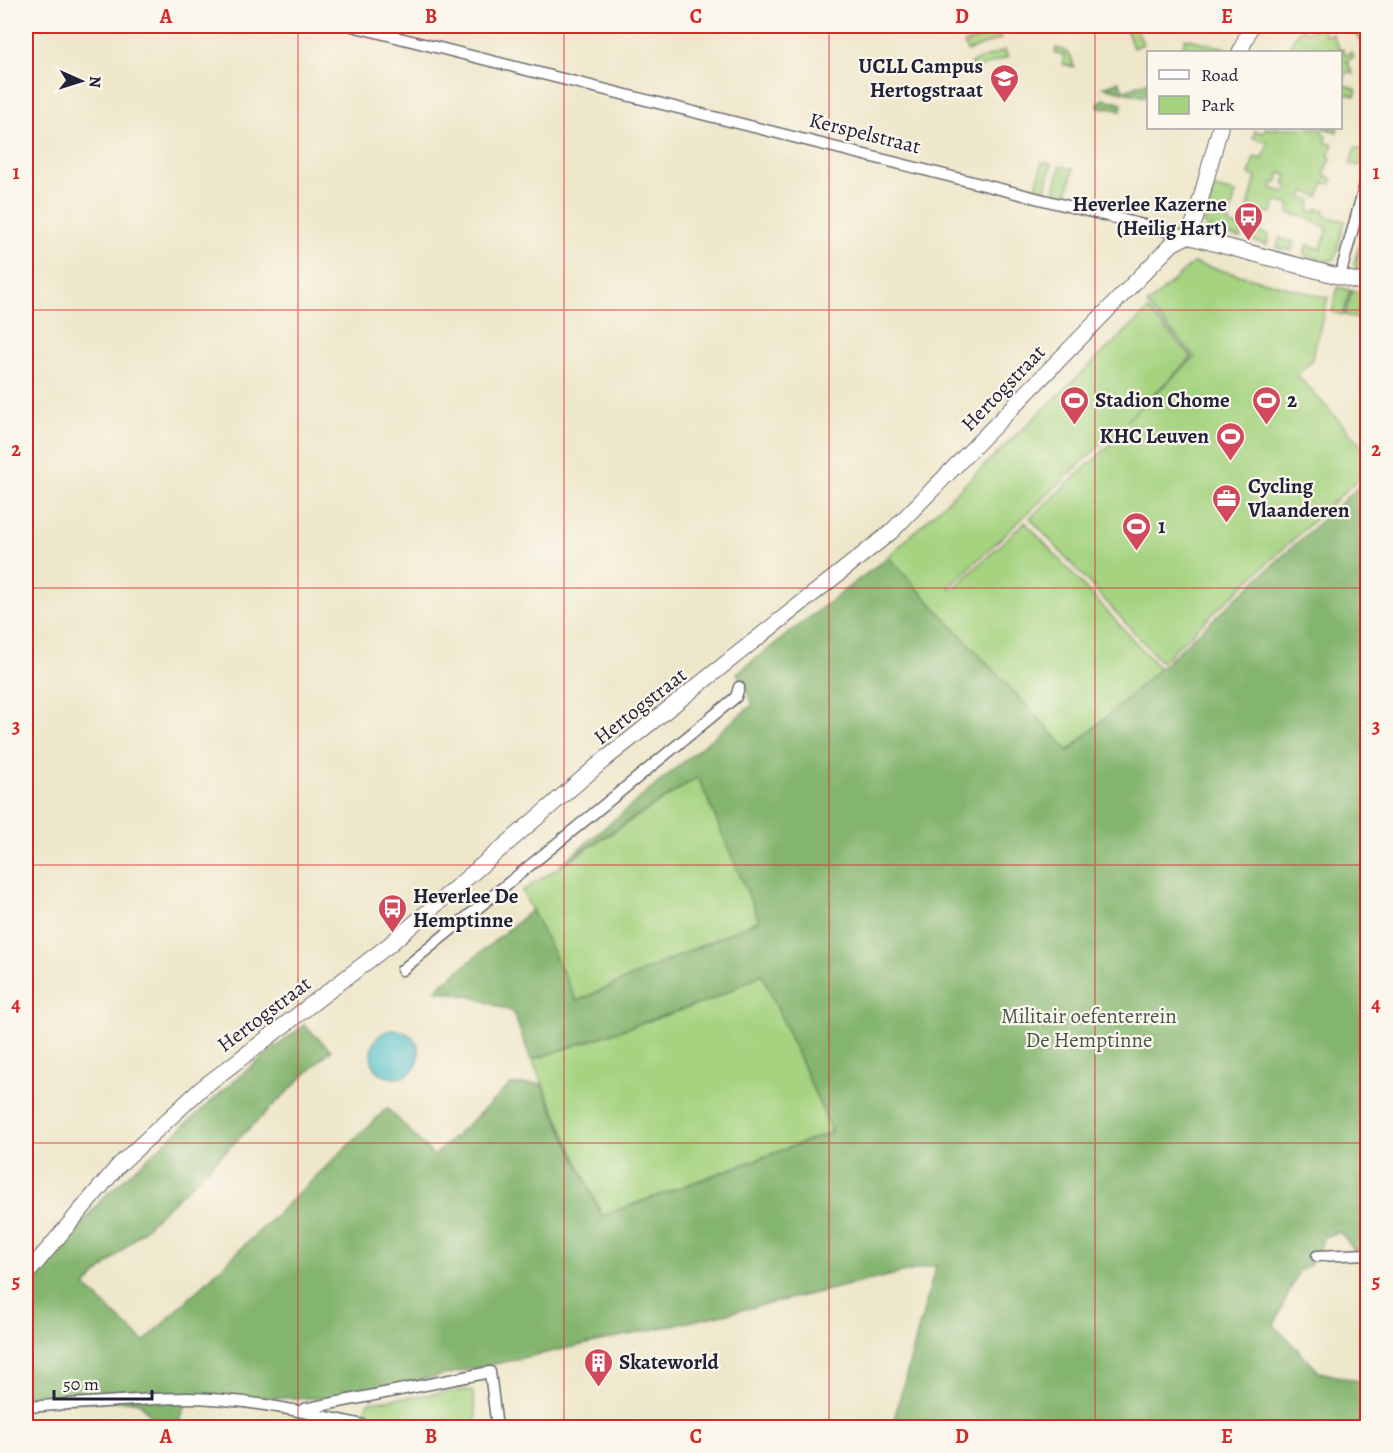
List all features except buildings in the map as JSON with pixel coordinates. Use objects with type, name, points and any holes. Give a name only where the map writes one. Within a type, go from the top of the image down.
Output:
[{"type":"street","name":"Kerspelstraat","points":[[352,26],[1187,236],[1368,284]]},
{"type":"street","points":[[1240,51],[1251,26]]},
{"type":"street","points":[[1187,236],[1194,220],[1220,129]]},
{"type":"street","points":[[1340,276],[1368,173]]},
{"type":"street","name":"Hertogstraat","points":[[26,1275],[119,1165],[202,1088],[389,945],[604,760],[891,532],[1172,244],[1187,236]]},
{"type":"street","points":[[402,970],[736,697],[739,687]]},
{"type":"street","points":[[1317,1256],[1368,1254]]},
{"type":"street","points":[[298,1411],[490,1372],[497,1428]]},
{"type":"street","points":[[26,1407],[187,1398],[298,1411],[376,1428]]},
{"type":"green space","points":[[1125,26],[1136,26],[1143,44],[1133,48]]},
{"type":"green space","points":[[1321,26],[1326,36],[1332,33],[1340,50],[1343,49],[1346,55],[1351,52],[1354,57],[1347,61],[1353,74],[1347,72],[1342,84],[1342,51],[1286,51],[1301,28],[1307,32]]},
{"type":"green space","points":[[1352,26],[1364,26],[1367,33],[1367,53]]},
{"type":"green space","points":[[998,31],[1001,39],[967,51],[964,44]]},
{"type":"green space","points":[[1185,38],[1226,48],[1225,51],[1182,51]]},
{"type":"green space","points":[[1056,48],[1069,54],[1074,67],[1062,64],[1064,55],[1055,53]]},
{"type":"green space","points":[[1005,50],[1008,57],[974,70],[971,63]]},
{"type":"green space","points":[[1119,81],[1124,91],[1147,81],[1147,98],[1104,87]]},
{"type":"green space","points":[[1342,84],[1357,90],[1355,96],[1343,93],[1342,96]]},
{"type":"green space","points":[[1105,99],[1122,104],[1121,111],[1098,107],[1100,101]]},
{"type":"green space","points":[[1265,129],[1323,129],[1321,134],[1326,136],[1325,142],[1333,144],[1328,155],[1331,158],[1324,176],[1333,179],[1331,184],[1324,183],[1318,197],[1304,191],[1302,197],[1311,200],[1309,210],[1316,212],[1317,208],[1325,210],[1324,216],[1345,221],[1335,258],[1329,262],[1304,255],[1307,245],[1321,249],[1327,228],[1313,220],[1288,213],[1290,205],[1275,201],[1272,213],[1260,212],[1259,216],[1247,212],[1256,177],[1249,175],[1254,157],[1263,159],[1268,142],[1253,138],[1255,131],[1264,133]],"holes":[[[1280,173],[1287,175],[1284,184],[1289,186],[1287,192],[1272,189]]]},
{"type":"green space","points":[[1355,148],[1364,150],[1360,166],[1350,164]]},
{"type":"green space","points":[[1042,162],[1052,164],[1045,191],[1036,189]]},
{"type":"green space","points":[[1060,166],[1073,169],[1067,196],[1054,193]]},
{"type":"green space","points":[[1214,188],[1236,193],[1228,224],[1242,228],[1240,238],[1206,228],[1204,223]]},
{"type":"green space","points":[[1367,214],[1368,248],[1366,256],[1358,255],[1357,259],[1366,265],[1365,271],[1357,269],[1354,264]]},
{"type":"green space","points":[[1255,231],[1269,235],[1267,245],[1253,241]]},
{"type":"green space","points":[[1280,238],[1294,242],[1291,251],[1277,248]]},
{"type":"green space","points":[[1193,263],[1328,298],[1311,362],[1297,375],[1367,451],[1367,471],[1161,662],[1030,518],[1114,441],[1110,436],[949,587],[952,590],[1025,522],[1160,669],[1068,751],[888,557],[1148,310],[1192,357],[1127,420],[1195,357],[1147,305]]},
{"type":"green space","points":[[1338,287],[1350,290],[1343,315],[1332,312]]},
{"type":"green space","points":[[1352,290],[1367,295],[1367,322],[1345,315]]},
{"type":"green space","name":"Militair oefenterrein De Hemptinne","points":[[1367,479],[1367,1243],[1366,1247],[1355,1251],[1340,1232],[1325,1237],[1311,1264],[1299,1271],[1274,1325],[1319,1372],[1367,1383],[1367,1427],[892,1427],[936,1265],[711,1317],[338,1398],[188,1398],[178,1427],[156,1427],[157,1423],[138,1401],[26,1402],[26,1291],[104,1197],[242,1074],[304,1025],[331,1050],[85,1286],[144,1342],[387,1108],[434,1156],[510,1085],[541,1084],[602,1216],[832,1132],[762,974],[711,1000],[531,1060],[513,1012],[473,997],[435,990],[532,910],[577,1001],[759,920],[698,777],[560,865],[753,704],[737,673],[888,557],[1069,751]]},
{"type":"green space","points":[[698,777],[760,920],[577,1001],[522,891]]},
{"type":"green space","points":[[762,974],[832,1132],[602,1216],[532,1060],[711,1000]]},
{"type":"green space","points":[[466,1390],[473,1393],[477,1427],[443,1427],[367,1415],[365,1412],[369,1402]]},
{"type":"water","points":[[390,1030],[400,1030],[412,1037],[419,1049],[419,1059],[412,1071],[400,1078],[390,1078],[375,1067],[371,1059],[371,1049],[382,1034]]},
{"type":"place","name":"UCLL Campus Hertogstraat","points":[[1004,104]]},
{"type":"place","name":"Heverlee Kazerne (Heilig Hart)","points":[[1248,242]]},
{"type":"place","name":"Stadion Chome","points":[[1074,426]]},
{"type":"place","name":"2","points":[[1266,426]]},
{"type":"place","name":"KHC Leuven","points":[[1230,462]]},
{"type":"place","name":"Cycling Vlaanderen","points":[[1227,524]]},
{"type":"place","name":"1","points":[[1137,552]]},
{"type":"place","name":"Heverlee De Hemptinne","points":[[392,934]]},
{"type":"place","name":"Skateworld","points":[[598,1388]]}]
